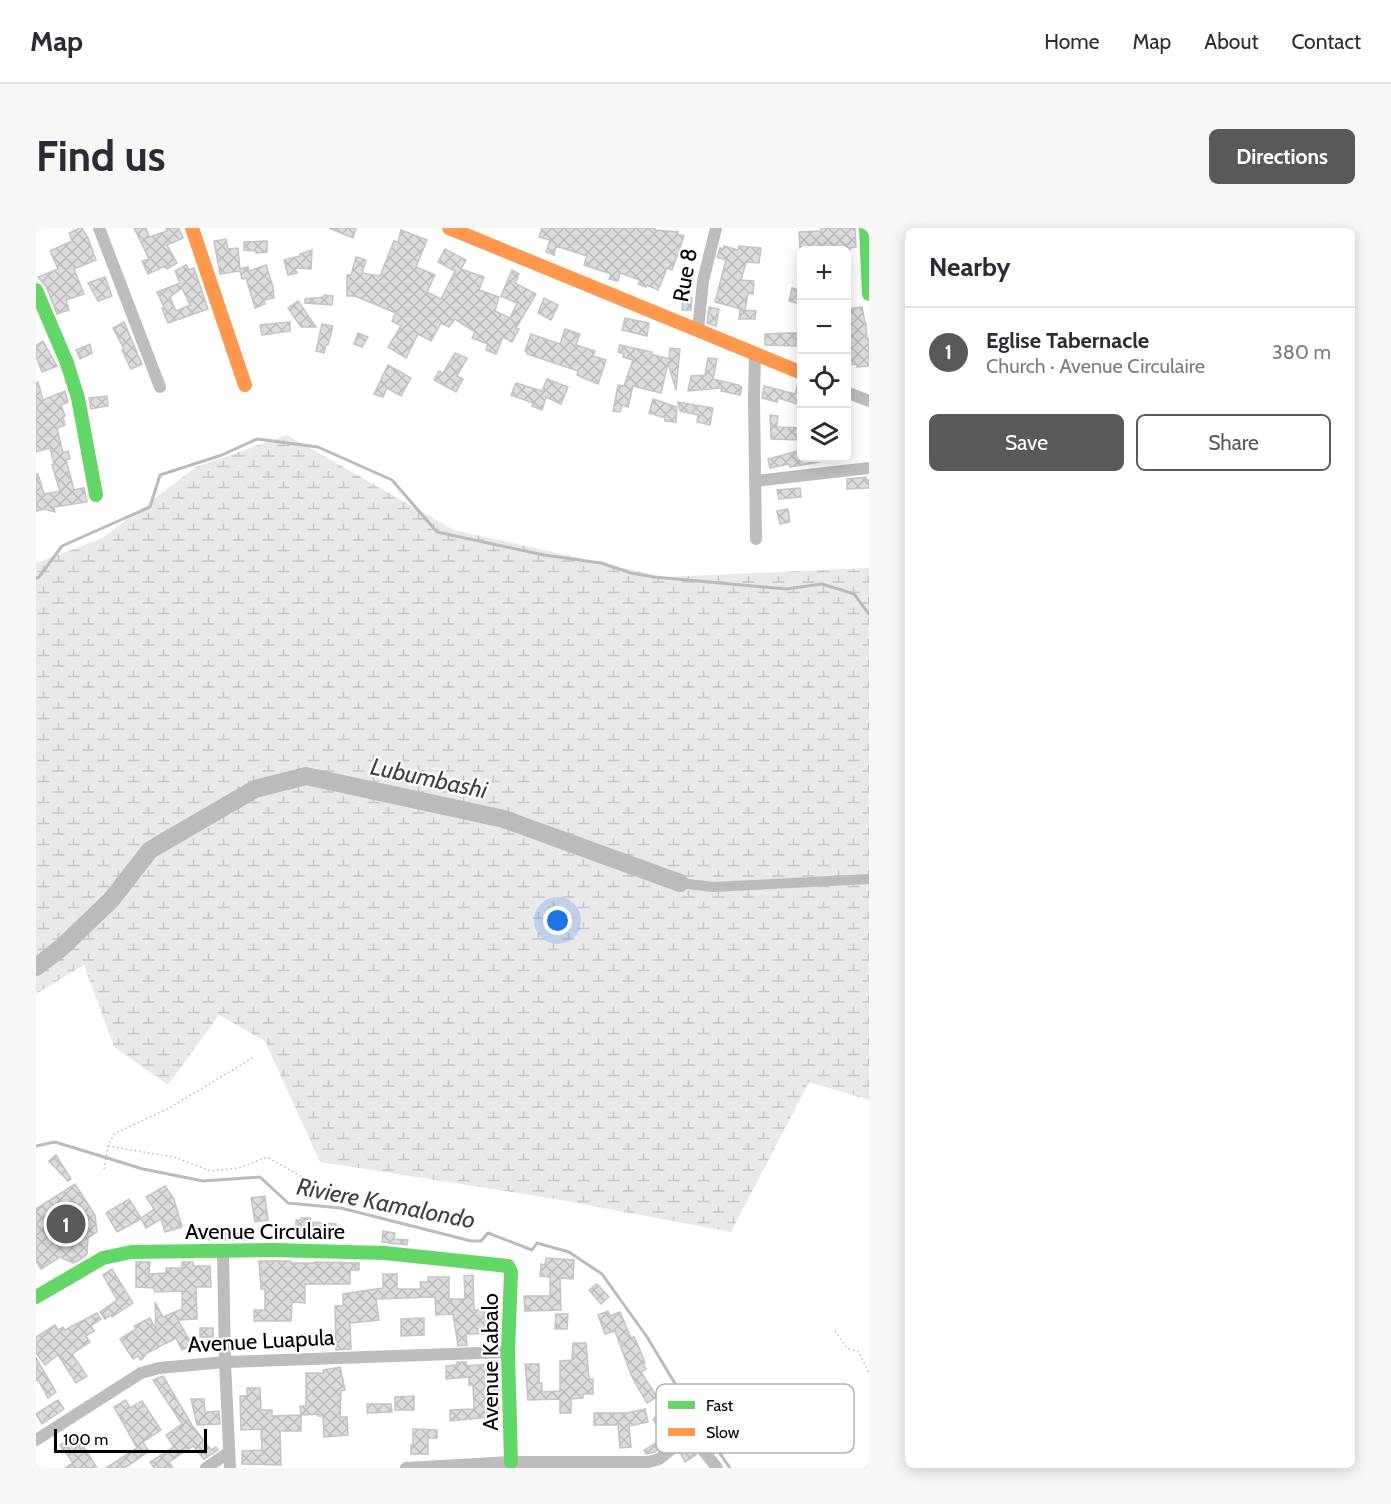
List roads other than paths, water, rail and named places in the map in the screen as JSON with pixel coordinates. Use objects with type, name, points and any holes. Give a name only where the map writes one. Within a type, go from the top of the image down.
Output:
[{"type":"street","points":[[99,228],[160,387]]},
{"type":"street","points":[[192,228],[245,385]]},
{"type":"street","points":[[449,228],[797,371]]},
{"type":"street","name":"Rue 8","points":[[698,330],[703,281],[717,228]]},
{"type":"street","points":[[866,228],[869,294]]},
{"type":"street","points":[[36,290],[67,363],[78,398],[96,495]]},
{"type":"street","points":[[755,354],[756,539]]},
{"type":"street","points":[[851,394],[869,401]]},
{"type":"street","points":[[755,481],[869,468]]},
{"type":"street","name":"Avenue Circulaire","points":[[36,1297],[103,1258],[131,1252],[274,1250],[385,1253],[504,1265]]},
{"type":"street","points":[[223,1251],[230,1468]]},
{"type":"street","name":"Avenue Kabalo","points":[[504,1265],[510,1267],[511,1272],[508,1352],[511,1462]]},
{"type":"street","name":"Avenue Luapula","points":[[36,1440],[141,1373],[159,1368],[225,1362],[508,1352]]},
{"type":"street","points":[[406,1468],[511,1462],[649,1462],[659,1459],[667,1453]]},
{"type":"street","points":[[705,1453],[717,1468]]},
{"type":"street","points":[[206,1468],[228,1454]]},
{"type":"waterway","points":[[36,578],[62,546],[150,507],[160,475],[222,455],[257,439],[318,447],[392,480],[437,532],[544,555],[601,563],[631,573],[654,577],[786,589],[822,584],[854,594],[869,614]]},
{"type":"waterway","name":"Lubumbashi","points":[[36,967],[61,948],[111,900],[150,850],[255,789],[306,776],[504,819],[680,883]]},
{"type":"waterway","name":"Lubumbashi","points":[[680,883],[713,887],[869,879]]},
{"type":"waterway","name":"Riviere Kamalondo","points":[[36,1146],[55,1142],[143,1169],[203,1181],[260,1177],[288,1203],[341,1208],[471,1241],[481,1241],[488,1233],[532,1250],[537,1243],[569,1252],[602,1274],[647,1337],[675,1384]]},
{"type":"waterway","name":"Riviere Kamalondo","points":[[720,1453],[730,1468]]},
{"type":"place","name":"Eglise Tabernacle","points":[[66,1224]]}]
